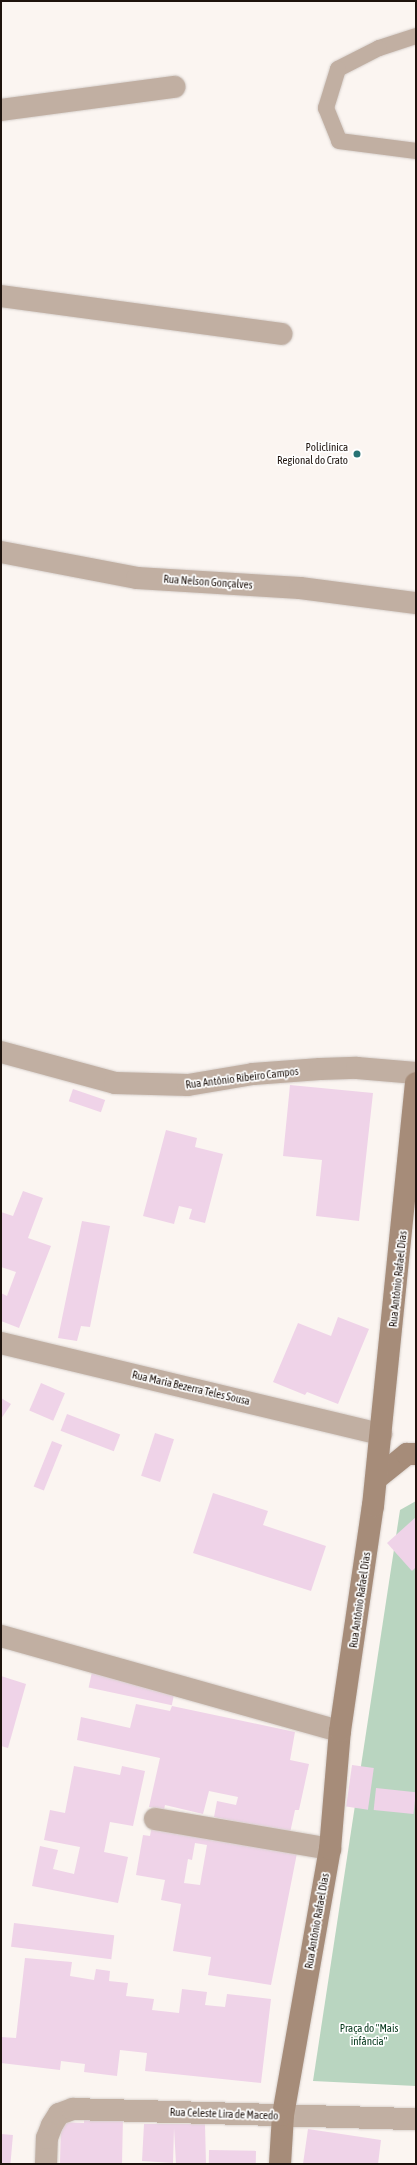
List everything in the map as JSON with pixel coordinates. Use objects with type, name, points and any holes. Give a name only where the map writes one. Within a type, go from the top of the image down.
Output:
[{"type":"street","points":[[1,110],[174,87]]},
{"type":"street","points":[[1,296],[281,334]]},
{"type":"street","name":"Rua Nelson Gonçalves","points":[[1,552],[138,578],[300,588],[416,603]]},
{"type":"street","name":"Rua Antônio Ribeiro Campos","points":[[1,1052],[115,1083],[188,1085],[253,1074],[320,1069],[357,1068],[416,1073]]},
{"type":"street","name":"Rua Antônio Rafael Dias","points":[[280,2164],[283,2115],[330,1849],[340,1731],[376,1479],[412,1173],[416,1083]]},
{"type":"street","name":"Rua Maria Bezerra Teles Sousa","points":[[1,1343],[381,1434]]},
{"type":"street","points":[[376,1479],[407,1454],[416,1454]]},
{"type":"street","points":[[1,1636],[340,1731]]},
{"type":"street","points":[[155,1819],[330,1849]]},
{"type":"street","name":"Rua Celeste Lira de Macedo","points":[[46,2164],[47,2138],[59,2114],[73,2109],[416,2119]]},
{"type":"lane","points":[[416,36],[379,48],[338,69],[326,108],[339,141],[416,151]]},
{"type":"green space","name":"Praça do ''Mais infância''","points":[[416,1501],[416,2086],[313,2081],[400,1510]]},
{"type":"building","points":[[290,1085],[373,1093],[359,1221],[316,1216],[322,1160],[283,1156]]},
{"type":"building","points":[[73,1089],[105,1100],[101,1112],[69,1101]]},
{"type":"building","points":[[166,1130],[197,1138],[195,1147],[223,1154],[205,1223],[189,1219],[192,1209],[179,1206],[174,1224],[143,1216]]},
{"type":"building","points":[[23,1191],[43,1198],[28,1238],[51,1246],[19,1328],[1,1321],[1,1293],[7,1296],[16,1272],[1,1267],[1,1212],[13,1216]]},
{"type":"building","points":[[82,1221],[110,1226],[90,1327],[81,1326],[77,1341],[58,1338]]},
{"type":"building","points":[[338,1317],[369,1329],[338,1404],[307,1392],[305,1395],[273,1382],[298,1323],[331,1336]]},
{"type":"building","points":[[41,1383],[65,1393],[53,1421],[29,1411]]},
{"type":"building","points":[[1,1398],[11,1404],[1,1419]]},
{"type":"building","points":[[67,1414],[120,1434],[114,1451],[61,1431]]},
{"type":"building","points":[[155,1433],[174,1439],[160,1482],[141,1476]]},
{"type":"building","points":[[52,1441],[62,1445],[44,1491],[34,1486]]},
{"type":"building","points":[[213,1493],[268,1511],[263,1525],[326,1546],[311,1591],[193,1553]]},
{"type":"building","points":[[416,1517],[416,1567],[412,1571],[387,1543]]},
{"type":"building","points":[[93,1667],[176,1685],[172,1705],[89,1688]]},
{"type":"building","points":[[1,1676],[26,1684],[8,1748],[1,1746]]},
{"type":"building","points":[[136,1704],[170,1711],[172,1706],[295,1732],[290,1760],[309,1764],[299,1810],[295,1810],[290,1833],[214,1817],[217,1801],[236,1805],[238,1797],[209,1791],[203,1814],[165,1805],[164,1810],[149,1807],[160,1758],[77,1740],[81,1717],[130,1728]]},
{"type":"building","points":[[352,1765],[374,1768],[368,1810],[346,1807]]},
{"type":"building","points":[[74,1766],[120,1775],[122,1766],[145,1771],[133,1826],[110,1822],[104,1852],[128,1857],[118,1903],[32,1886],[40,1846],[58,1850],[53,1869],[74,1874],[80,1847],[44,1840],[50,1810],[65,1813]]},
{"type":"building","points":[[376,1788],[416,1792],[413,1814],[374,1810]]},
{"type":"building","points":[[152,1825],[298,1848],[271,1985],[208,1975],[211,1957],[173,1951],[181,1904],[161,1900],[165,1880],[136,1875],[143,1835],[150,1836]],"holes":[[[195,1843],[207,1845],[200,1885],[184,1883],[188,1859],[192,1860]]]},
{"type":"building","points":[[14,1923],[114,1935],[111,1959],[11,1947]]},
{"type":"building","points":[[25,1958],[72,1962],[70,1976],[94,1980],[96,1969],[110,1971],[109,1981],[128,1983],[126,1996],[154,1999],[152,2010],[179,2013],[182,1989],[207,1992],[205,2005],[225,2007],[227,1994],[271,1999],[261,2083],[145,2071],[147,2053],[120,2050],[117,2076],[84,2072],[85,2064],[61,2061],[60,2070],[1,2063],[1,2037],[16,2038]]},
{"type":"building","points":[[84,2114],[123,2116],[122,2164],[60,2164],[61,2122],[84,2123]]},
{"type":"building","points":[[144,2124],[205,2124],[206,2164],[176,2164],[174,2128],[173,2163],[142,2161]]},
{"type":"building","points":[[308,2129],[381,2140],[378,2164],[303,2164]]},
{"type":"building","points":[[1,2134],[13,2135],[10,2164],[1,2164]]},
{"type":"building","points":[[209,2150],[256,2151],[256,2164],[209,2164]]},
{"type":"place","name":"Policlínica Regional do Crato","points":[[357,454]]}]
